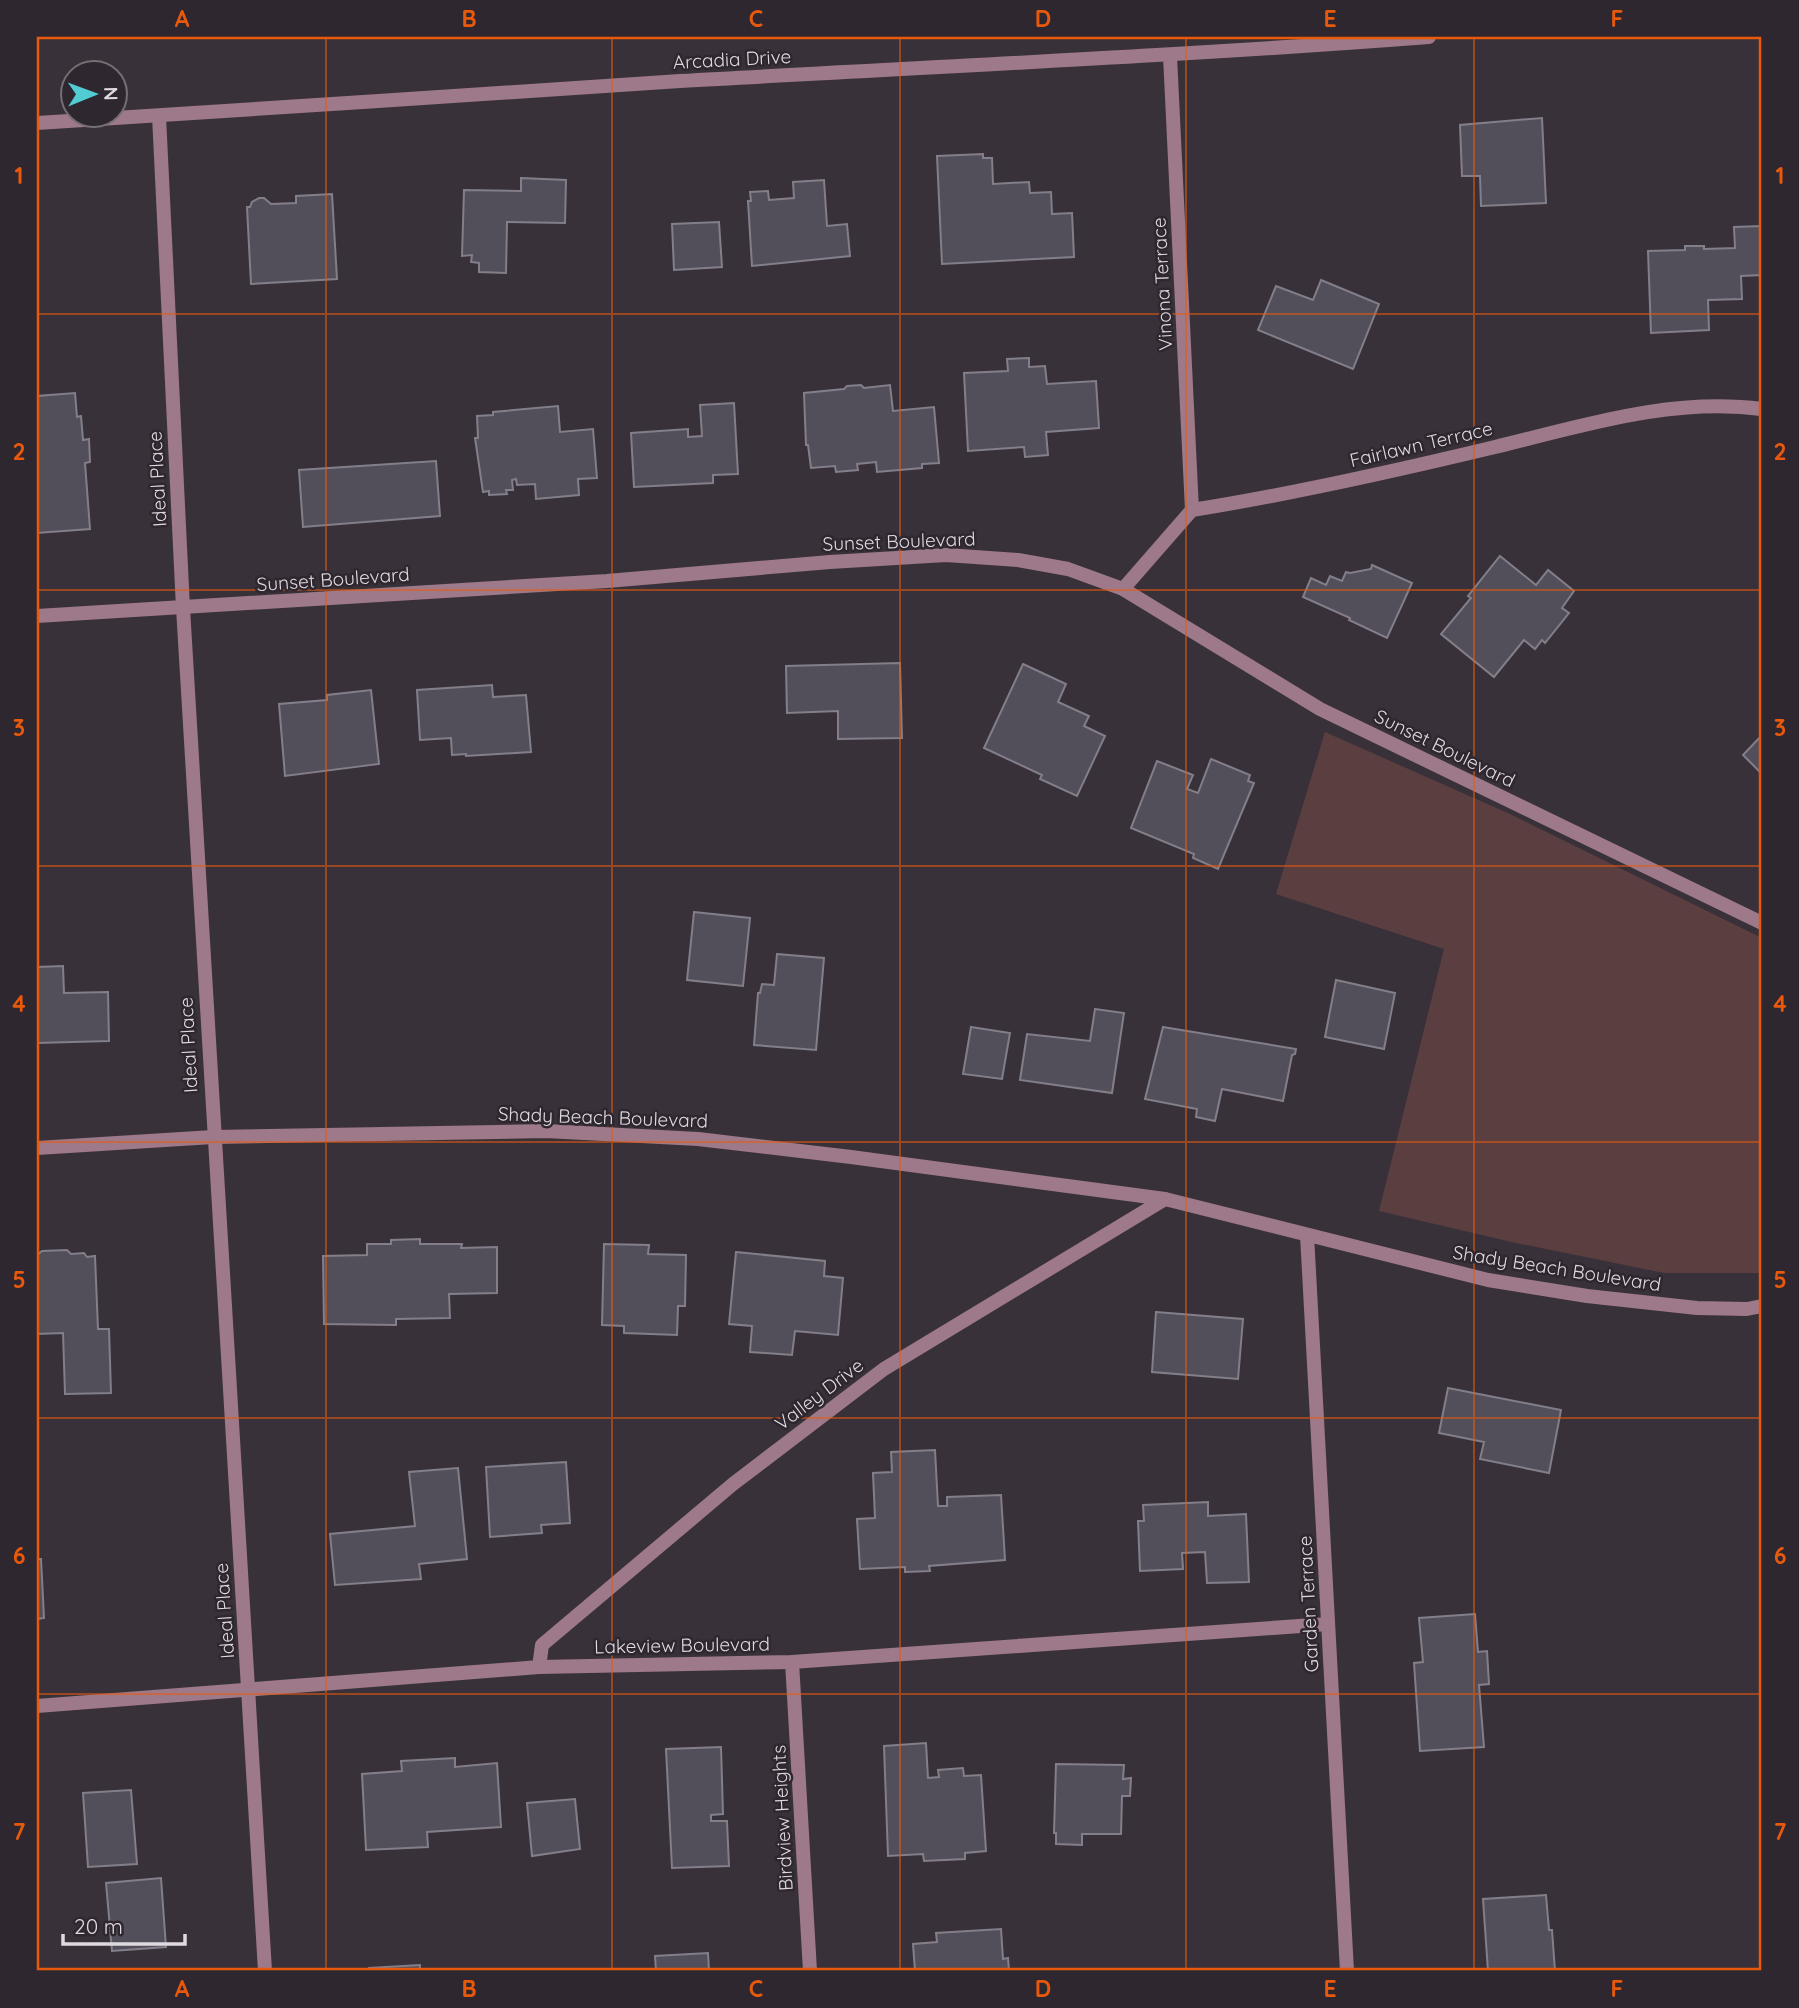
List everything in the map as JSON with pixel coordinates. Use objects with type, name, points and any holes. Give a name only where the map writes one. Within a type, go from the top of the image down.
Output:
[{"type":"street","name":"Arcadia Drive","points":[[37,123],[949,65],[1170,56],[1429,37]]},
{"type":"street","name":"Vinona Terrace","points":[[1170,56],[1192,510]]},
{"type":"street","name":"Ideal Place","points":[[159,116],[213,1137],[265,1971]]},
{"type":"street","name":"Fairlawn Terrace","points":[[1192,510],[1409,467],[1636,414],[1700,406],[1762,409]]},
{"type":"street","points":[[1123,589],[1192,510]]},
{"type":"street","name":"Sunset Boulevard","points":[[37,616],[607,581],[946,555],[1018,559],[1056,566],[1123,589],[1320,709],[1762,923]]},
{"type":"street","name":"Shady Beach Boulevard","points":[[37,1147],[213,1137],[546,1131],[698,1139],[1165,1199],[1488,1280],[1587,1296],[1697,1308],[1747,1309],[1762,1306]]},
{"type":"street","name":"Valley Drive","points":[[538,1667],[542,1645],[733,1484],[884,1369],[1165,1199]]},
{"type":"street","name":"Garden Terrace","points":[[1307,1235],[1348,1971]]},
{"type":"street","name":"Lakeview Boulevard","points":[[37,1706],[538,1667],[792,1662],[1328,1624]]},
{"type":"street","name":"Birdview Heights","points":[[792,1662],[810,1971]]},
{"type":"shaded area","points":[[1325,732],[1510,814],[1762,938],[1762,1273],[1664,1273],[1516,1243],[1379,1211],[1444,949],[1276,894]]},
{"type":"building","points":[[1542,118],[1546,203],[1481,206],[1480,176],[1462,176],[1460,125]]},
{"type":"building","points":[[983,154],[983,158],[992,158],[993,184],[1029,182],[1030,193],[1051,192],[1052,214],[1072,213],[1074,257],[942,264],[937,156]]},
{"type":"building","points":[[521,178],[566,180],[565,223],[507,222],[506,273],[479,272],[479,263],[471,262],[472,255],[462,256],[464,190],[521,191]]},
{"type":"building","points":[[824,180],[827,226],[847,224],[850,256],[752,266],[748,201],[751,201],[750,192],[768,191],[769,200],[794,198],[793,182]]},
{"type":"building","points":[[332,194],[337,279],[251,284],[247,207],[259,198],[264,198],[271,204],[296,203],[296,196]]},
{"type":"building","points":[[719,222],[722,267],[674,270],[672,224]]},
{"type":"building","points":[[1762,226],[1762,275],[1741,276],[1742,299],[1708,300],[1709,330],[1651,333],[1648,251],[1685,250],[1685,246],[1704,246],[1704,249],[1735,248],[1734,227]]},
{"type":"building","points":[[1321,280],[1379,304],[1353,369],[1258,330],[1276,286],[1313,300]]},
{"type":"building","points":[[1029,358],[1029,367],[1045,366],[1047,384],[1096,381],[1099,428],[1046,432],[1048,455],[1025,457],[1024,447],[968,451],[964,373],[1008,371],[1007,359]]},
{"type":"building","points":[[861,385],[864,388],[890,385],[893,411],[934,407],[939,463],[922,464],[922,468],[877,472],[876,462],[857,464],[858,470],[836,472],[835,466],[811,468],[806,445],[804,393]]},
{"type":"building","points":[[75,393],[83,440],[89,439],[90,462],[85,463],[90,529],[37,533],[37,396]]},
{"type":"building","points":[[734,403],[738,474],[713,475],[713,483],[634,487],[631,433],[688,429],[688,437],[702,436],[700,405]]},
{"type":"building","points":[[558,406],[560,432],[593,429],[597,478],[578,479],[579,495],[536,499],[535,484],[517,485],[516,479],[512,480],[513,490],[506,490],[507,494],[489,495],[489,491],[483,492],[475,438],[478,438],[477,416]]},
{"type":"building","points":[[436,461],[440,516],[303,527],[299,470]]},
{"type":"building","points":[[1500,556],[1536,585],[1548,570],[1574,591],[1562,608],[1569,613],[1545,643],[1542,640],[1535,649],[1524,640],[1494,677],[1441,634],[1471,598],[1468,596]]},
{"type":"building","points":[[1372,565],[1412,583],[1387,638],[1303,597],[1311,578],[1326,585],[1330,576],[1342,581],[1346,572],[1371,569]]},
{"type":"building","points":[[900,663],[902,738],[838,739],[838,711],[787,713],[786,666]]},
{"type":"building","points":[[1023,664],[1066,684],[1058,702],[1089,716],[1084,726],[1105,736],[1077,796],[1040,779],[1042,775],[984,748]]},
{"type":"building","points":[[492,685],[493,697],[526,695],[531,752],[452,755],[451,738],[420,740],[417,690]]},
{"type":"building","points":[[371,690],[379,764],[285,776],[279,704],[327,700],[327,695]]},
{"type":"building","points":[[1762,735],[1762,774],[1743,755]]},
{"type":"building","points":[[1211,759],[1250,775],[1248,781],[1254,783],[1218,869],[1193,858],[1194,854],[1131,828],[1157,761],[1193,775],[1187,789],[1198,793]]},
{"type":"building","points":[[694,912],[750,918],[743,986],[687,980]]},
{"type":"building","points":[[777,954],[824,958],[816,1050],[754,1045],[758,993],[762,984],[774,985]]},
{"type":"building","points":[[63,966],[64,993],[108,992],[109,1041],[37,1043],[37,967]]},
{"type":"building","points":[[1336,980],[1395,993],[1384,1049],[1325,1037]]},
{"type":"building","points":[[1095,1009],[1124,1013],[1112,1093],[1020,1080],[1027,1034],[1090,1041]]},
{"type":"building","points":[[971,1027],[1010,1033],[1002,1079],[963,1074]]},
{"type":"building","points":[[1163,1027],[1296,1049],[1292,1055],[1283,1101],[1222,1089],[1215,1121],[1196,1117],[1197,1109],[1145,1099]]},
{"type":"building","points":[[420,1239],[420,1244],[462,1244],[461,1248],[497,1247],[497,1293],[449,1294],[450,1318],[396,1319],[396,1325],[324,1324],[323,1256],[367,1255],[367,1244],[391,1244],[391,1240]]},
{"type":"building","points":[[604,1244],[649,1245],[648,1254],[686,1255],[685,1306],[678,1306],[677,1335],[624,1333],[624,1326],[602,1325]]},
{"type":"building","points":[[67,1250],[71,1254],[95,1256],[98,1329],[109,1329],[111,1393],[65,1394],[63,1333],[37,1334],[37,1255],[42,1251]]},
{"type":"building","points":[[736,1252],[825,1261],[824,1276],[843,1278],[838,1335],[795,1331],[792,1355],[750,1352],[752,1326],[729,1324]]},
{"type":"building","points":[[1156,1312],[1243,1319],[1238,1379],[1152,1372]]},
{"type":"building","points":[[1448,1388],[1561,1410],[1549,1473],[1480,1459],[1484,1442],[1439,1433]]},
{"type":"building","points":[[935,1450],[938,1506],[947,1506],[947,1497],[1001,1495],[1005,1560],[929,1566],[930,1571],[905,1572],[905,1567],[860,1569],[857,1519],[875,1518],[873,1473],[892,1472],[891,1452]]},
{"type":"building","points":[[566,1462],[570,1523],[541,1525],[542,1533],[490,1537],[486,1467]]},
{"type":"building","points":[[458,1468],[467,1559],[419,1564],[421,1579],[335,1585],[330,1534],[415,1526],[409,1472]]},
{"type":"building","points":[[1208,1502],[1208,1516],[1246,1514],[1249,1582],[1207,1583],[1205,1552],[1182,1553],[1183,1569],[1140,1571],[1138,1521],[1144,1521],[1143,1505]]},
{"type":"building","points":[[37,1559],[41,1559],[44,1618],[37,1619]]},
{"type":"building","points":[[1475,1614],[1478,1652],[1487,1651],[1489,1684],[1479,1685],[1484,1747],[1420,1751],[1414,1663],[1423,1662],[1419,1618]]},
{"type":"building","points":[[926,1743],[928,1778],[939,1777],[938,1770],[963,1768],[964,1776],[981,1775],[986,1851],[965,1853],[965,1859],[924,1861],[923,1854],[888,1856],[884,1746]]},
{"type":"building","points":[[721,1747],[723,1814],[711,1815],[711,1821],[727,1821],[729,1866],[672,1868],[666,1749]]},
{"type":"building","points":[[455,1758],[455,1767],[497,1763],[501,1827],[427,1832],[428,1847],[366,1850],[362,1774],[402,1771],[401,1761]]},
{"type":"building","points":[[1056,1764],[1124,1765],[1123,1779],[1131,1778],[1130,1796],[1122,1796],[1121,1834],[1082,1834],[1082,1845],[1056,1844]]},
{"type":"building","points":[[131,1790],[137,1864],[88,1867],[83,1793]]},
{"type":"building","points":[[575,1799],[580,1849],[532,1856],[527,1803]]},
{"type":"building","points":[[161,1878],[166,1947],[112,1951],[106,1883]]},
{"type":"building","points":[[1546,1895],[1555,1971],[1488,1971],[1483,1899]]},
{"type":"building","points":[[1001,1929],[1003,1959],[1008,1958],[1009,1971],[915,1971],[913,1944],[937,1942],[936,1933]]},
{"type":"building","points":[[708,1953],[709,1971],[656,1971],[655,1956]]},
{"type":"building","points":[[420,1965],[420,1971],[369,1971],[369,1968]]}]
